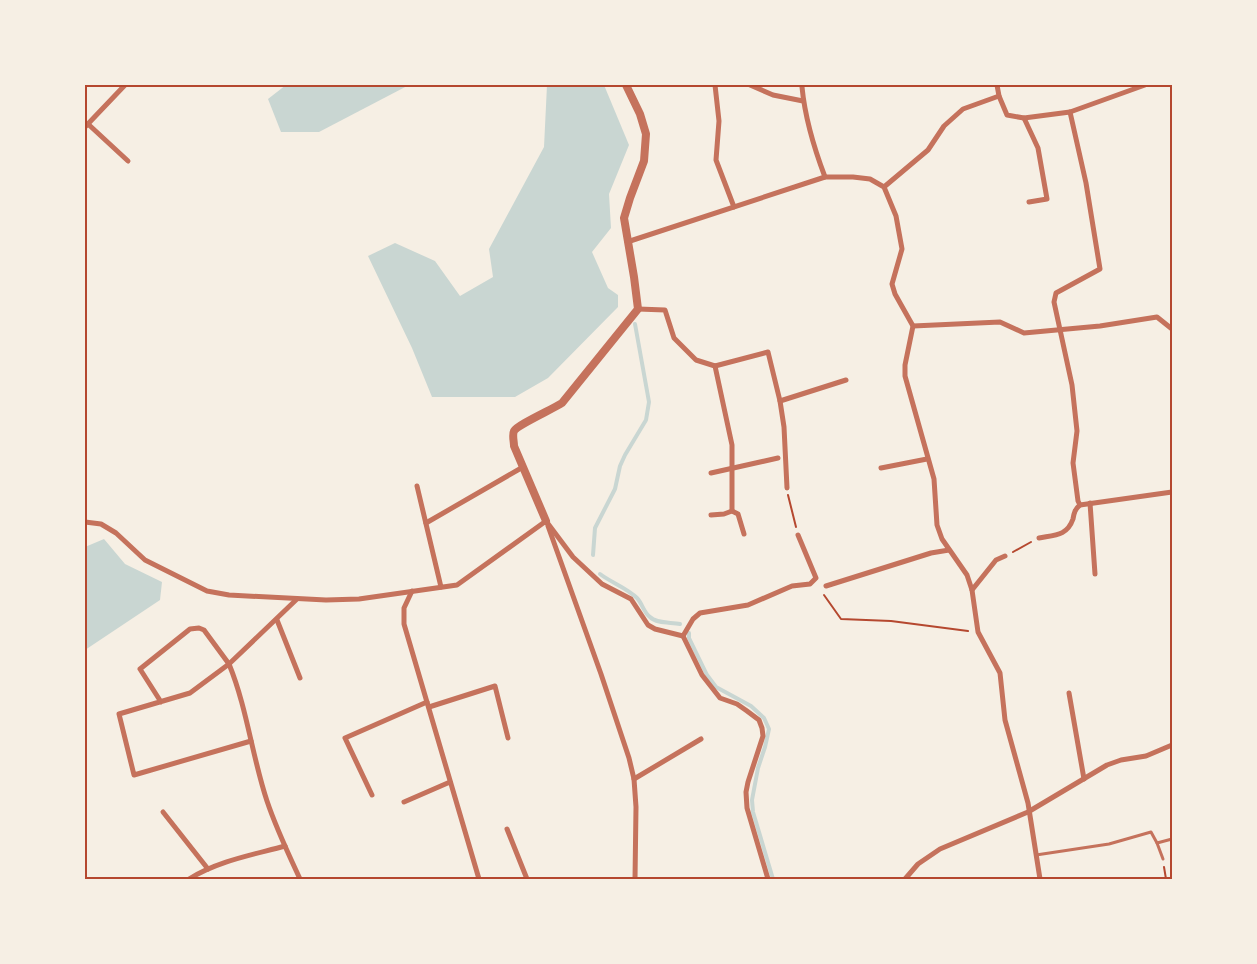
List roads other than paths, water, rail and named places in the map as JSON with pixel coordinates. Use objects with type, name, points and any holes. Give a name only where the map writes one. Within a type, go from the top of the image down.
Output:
[{"type":"street","points":[[125,85],[86,125],[128,161]]},
{"type":"street","points":[[626,85],[640,114],[646,134],[644,161],[624,218],[638,309],[562,403],[517,427],[513,433],[514,446],[546,521],[629,758],[634,779],[636,807],[635,879]]},
{"type":"street","points":[[715,85],[719,122],[716,160],[734,207]]},
{"type":"street","points":[[750,85],[773,95],[803,101]]},
{"type":"street","points":[[803,85],[803,101],[815,150],[825,177]]},
{"type":"street","points":[[997,85],[1006,115],[1024,118],[1070,112],[1144,85]]},
{"type":"street","points":[[884,187],[928,150],[944,126],[963,109],[999,96]]},
{"type":"street","points":[[1070,112],[1086,183],[1100,269],[1056,293],[1054,302],[1072,385],[1077,431],[1073,463],[1080,505]]},
{"type":"street","points":[[1024,118],[1038,148],[1048,199],[1028,202]]},
{"type":"street","points":[[627,242],[825,177],[862,178],[884,187],[896,216],[902,249],[892,284],[895,294],[913,326],[905,365],[905,376],[934,479],[937,525],[948,550],[967,575],[972,590],[978,632],[1000,672],[1005,720],[1028,803],[1040,879]]},
{"type":"street","points":[[638,309],[665,310],[674,338],[696,360],[715,366],[768,352],[784,427],[787,488]]},
{"type":"street","points":[[913,326],[1000,322],[1024,333],[1100,326],[1157,317],[1172,329]]},
{"type":"street","points":[[715,366],[732,445],[732,511]]},
{"type":"street","points":[[780,402],[846,380]]},
{"type":"street","points":[[711,473],[778,458]]},
{"type":"street","points":[[881,468],[927,458]]},
{"type":"street","points":[[426,523],[523,467]]},
{"type":"street","points":[[417,486],[441,587]]},
{"type":"street","points":[[1039,538],[1062,534],[1070,527],[1076,508],[1080,505],[1172,492]]},
{"type":"street","points":[[1090,503],[1095,574]]},
{"type":"street","points":[[711,515],[732,511],[738,514],[744,534]]},
{"type":"street","points":[[85,522],[101,524],[116,533],[145,560],[207,590],[229,595],[297,599],[359,599],[457,584],[546,521]]},
{"type":"street","points":[[546,521],[574,557],[602,584],[631,599],[648,625],[655,629],[683,636]]},
{"type":"street","points":[[683,636],[693,619],[700,613],[748,606],[792,586],[810,584],[816,578],[798,535]]},
{"type":"street","points":[[826,586],[932,553],[948,550]]},
{"type":"street","points":[[972,590],[996,560],[1005,556]]},
{"type":"street","points":[[412,591],[404,608],[404,624],[479,879]]},
{"type":"street","points":[[251,742],[134,775],[119,714],[190,693],[229,664],[297,599]]},
{"type":"street","points":[[277,620],[300,678]]},
{"type":"street","points":[[161,702],[140,669],[190,629],[199,628],[204,630],[229,664],[240,690],[251,742],[267,801],[300,879]]},
{"type":"street","points":[[683,636],[702,676],[720,698],[737,704],[747,711],[758,720],[762,728],[762,736],[746,792],[748,808],[768,879]]},
{"type":"street","points":[[372,795],[345,738],[428,704],[495,686],[508,738]]},
{"type":"street","points":[[1069,692],[1084,779]]},
{"type":"street","points":[[634,779],[701,739]]},
{"type":"street","points":[[905,879],[918,864],[940,849],[1028,812],[1107,765],[1146,756],[1172,745]]},
{"type":"street","points":[[404,802],[450,782]]},
{"type":"street","points":[[163,812],[208,869]]},
{"type":"street","points":[[507,829],[527,879]]},
{"type":"street","points":[[189,879],[225,862],[285,846]]},
{"type":"lane","points":[[1036,855],[1108,844],[1151,832],[1163,859]]},
{"type":"lane","points":[[1157,843],[1172,839]]},
{"type":"waterway","points":[[593,555],[595,528],[615,489],[620,466],[625,455],[646,420],[649,402],[635,324]]},
{"type":"waterway","points":[[600,574],[633,594],[639,600],[646,613],[653,619],[660,622],[680,624]]},
{"type":"waterway","points":[[689,633],[689,638],[707,675],[716,687],[751,706],[764,718],[769,729],[758,768],[752,800],[753,812],[773,879]]}]
